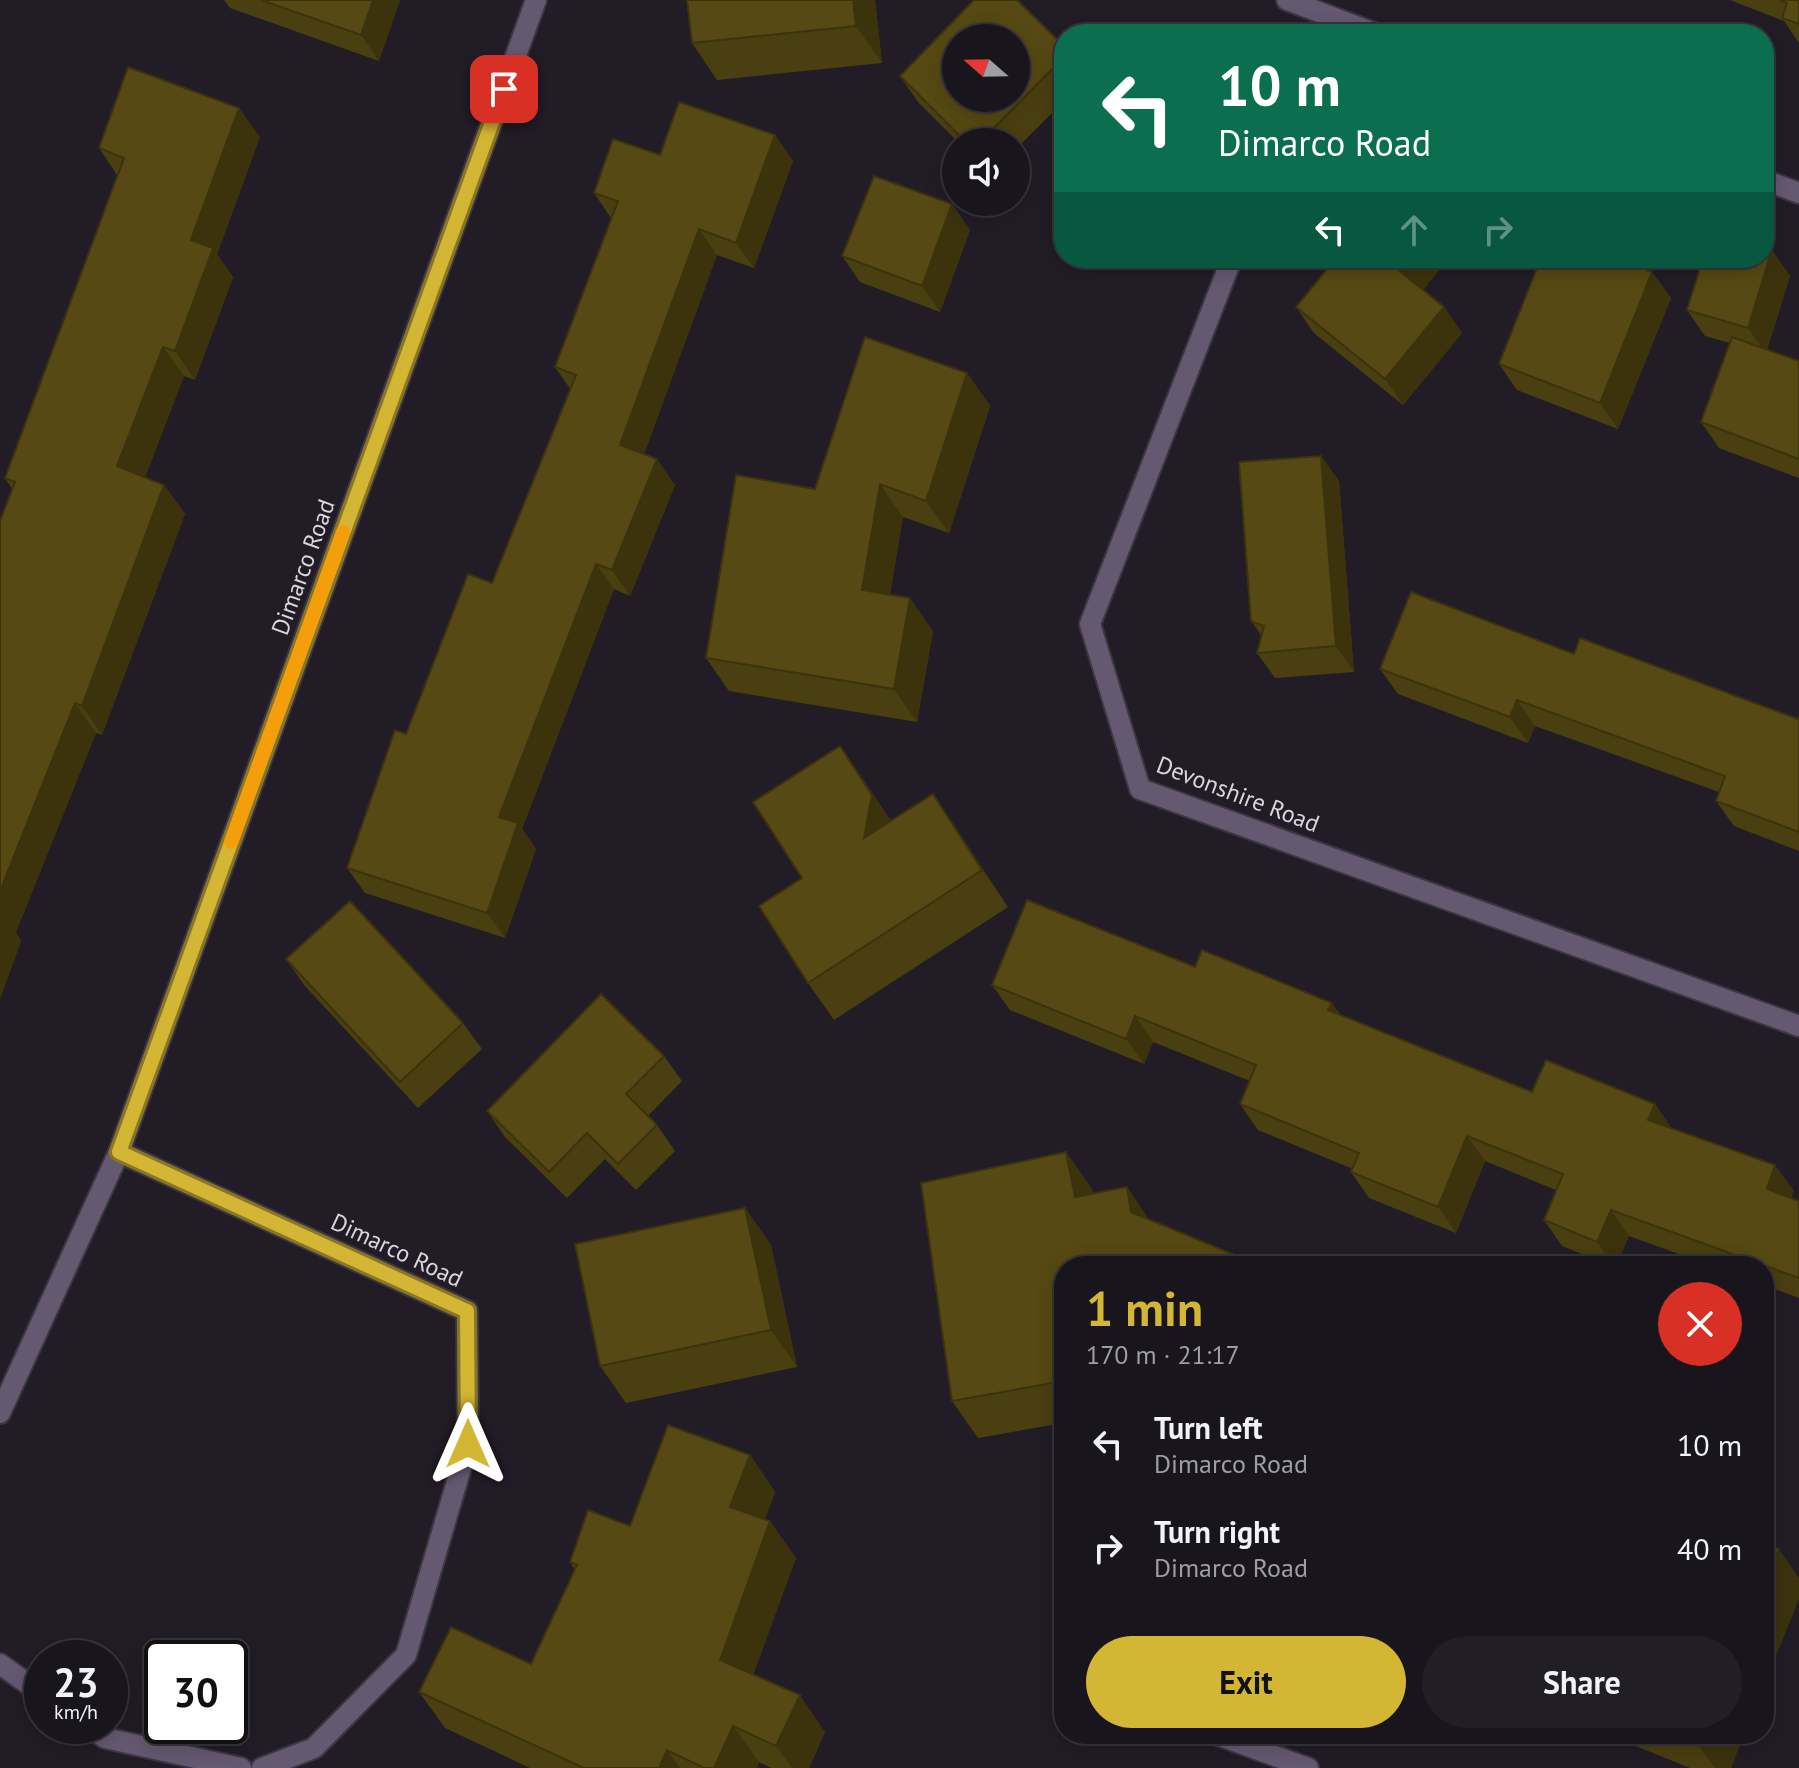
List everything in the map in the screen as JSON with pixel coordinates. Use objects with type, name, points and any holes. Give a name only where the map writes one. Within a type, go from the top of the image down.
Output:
[{"type":"street","name":"Dimarco Road","points":[[0,1413],[119,1152],[536,0]]},
{"type":"street","points":[[1287,0],[1323,24]]},
{"type":"street","points":[[1774,184],[1799,193]]},
{"type":"street","name":"Devonshire Road","points":[[1228,268],[1090,624],[1140,789],[1799,1026]]},
{"type":"street","name":"Dimarco Road","points":[[119,1152],[467,1311],[468,1444],[406,1655],[314,1748],[262,1768]]},
{"type":"street","points":[[0,1664],[24,1681]]},
{"type":"street","points":[[128,1743],[241,1768]]},
{"type":"street","points":[[1242,1744],[1308,1768]]},
{"type":"building","points":[[261,0],[373,0],[361,35]]},
{"type":"building","points":[[687,0],[853,0],[856,26],[692,43]]},
{"type":"building","points":[[974,0],[1017,0],[1054,36],[1054,67],[1030,91],[1030,24],[951,24]]},
{"type":"building","points":[[1779,0],[1799,0],[1799,24],[1782,18],[1787,3]]},
{"type":"building","points":[[942,33],[942,112],[1010,112],[994,128],[952,128],[900,76]]},
{"type":"building","points":[[128,67],[239,108],[191,240],[213,248],[175,351],[163,347],[117,466],[164,485],[82,706],[75,703],[0,891],[0,521],[15,482],[5,478],[124,158],[99,148]]},
{"type":"building","points":[[679,102],[775,135],[736,243],[699,229],[620,445],[657,459],[612,570],[596,564],[499,817],[518,823],[487,913],[347,868],[395,730],[406,734],[468,574],[492,583],[576,375],[555,367],[618,201],[594,193],[613,139],[660,155]]},
{"type":"building","points":[[874,176],[942,200],[942,216],[948,216],[922,286],[842,256]]},
{"type":"building","points":[[1328,268],[1402,268],[1400,271],[1444,307],[1385,379],[1296,307]]},
{"type":"building","points":[[1537,268],[1642,268],[1652,272],[1600,403],[1499,364]]},
{"type":"building","points":[[1700,268],[1766,268],[1748,328],[1687,310]]},
{"type":"building","points":[[865,337],[967,373],[926,501],[880,484],[862,590],[910,598],[894,689],[706,658],[736,475],[815,489]]},
{"type":"building","points":[[1732,337],[1799,361],[1799,459],[1701,422]]},
{"type":"building","points":[[1321,456],[1336,646],[1257,653],[1264,626],[1251,621],[1239,462]]},
{"type":"building","points":[[1411,592],[1574,654],[1580,638],[1799,717],[1799,832],[1716,801],[1725,776],[1517,700],[1510,717],[1380,669]]},
{"type":"building","points":[[840,746],[872,795],[864,838],[933,794],[982,870],[808,983],[759,906],[802,878],[753,802]]},
{"type":"building","points":[[1027,900],[1195,967],[1202,950],[1332,1003],[1328,1010],[1532,1092],[1546,1060],[1655,1104],[1648,1120],[1775,1165],[1767,1189],[1799,1201],[1799,1278],[1774,1269],[1774,1256],[1738,1256],[1611,1210],[1597,1242],[1544,1220],[1563,1174],[1467,1136],[1438,1207],[1351,1172],[1359,1153],[1240,1104],[1256,1065],[1135,1016],[1126,1039],[992,985]]},
{"type":"building","points":[[350,901],[463,1023],[400,1082],[286,959]]},
{"type":"building","points":[[601,994],[664,1056],[626,1094],[657,1125],[618,1164],[587,1133],[549,1172],[487,1111]]},
{"type":"building","points":[[1066,1152],[1075,1197],[1127,1187],[1131,1212],[1237,1256],[1054,1256],[1054,1383],[952,1401],[921,1183]]},
{"type":"building","points":[[745,1208],[771,1330],[600,1366],[575,1244]]},
{"type":"building","points":[[668,1425],[750,1455],[730,1507],[770,1521],[720,1660],[800,1695],[776,1746],[733,1726],[714,1768],[704,1768],[667,1750],[659,1768],[584,1768],[419,1692],[451,1627],[531,1664],[577,1565],[570,1562],[588,1510],[630,1526]]},
{"type":"slow traffic","points":[[231,842],[343,532]]},
{"type":"route","points":[[468,1444],[467,1311],[119,1152],[504,89]]}]
